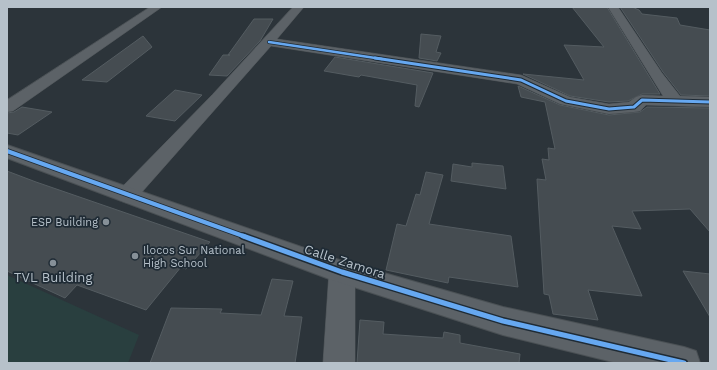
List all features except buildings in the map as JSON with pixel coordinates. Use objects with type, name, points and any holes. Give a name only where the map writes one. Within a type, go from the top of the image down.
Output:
[{"type":"street","points":[[7,107],[157,7]]},
{"type":"street","points":[[126,195],[269,42],[299,7]]},
{"type":"street","points":[[613,7],[674,101]]},
{"type":"street","points":[[269,42],[521,80],[566,101],[609,109],[634,107],[642,100],[710,102]]},
{"type":"street","name":"Calle Zamora","points":[[7,151],[342,272],[503,321],[684,363]]},
{"type":"street","points":[[338,363],[342,272]]},
{"type":"green space","points":[[7,275],[139,335],[128,363],[7,363]]},
{"type":"cycle path","points":[[269,42],[521,80],[566,101],[609,109],[634,107],[642,100],[710,102]]},
{"type":"cycle path","points":[[7,151],[342,272],[503,321],[684,363]]},
{"type":"place","name":"ESP Building","points":[[106,222]]},
{"type":"place","name":"Ilocos Sur National High School","points":[[135,256]]},
{"type":"place","name":"TVL Building","points":[[53,263]]}]
